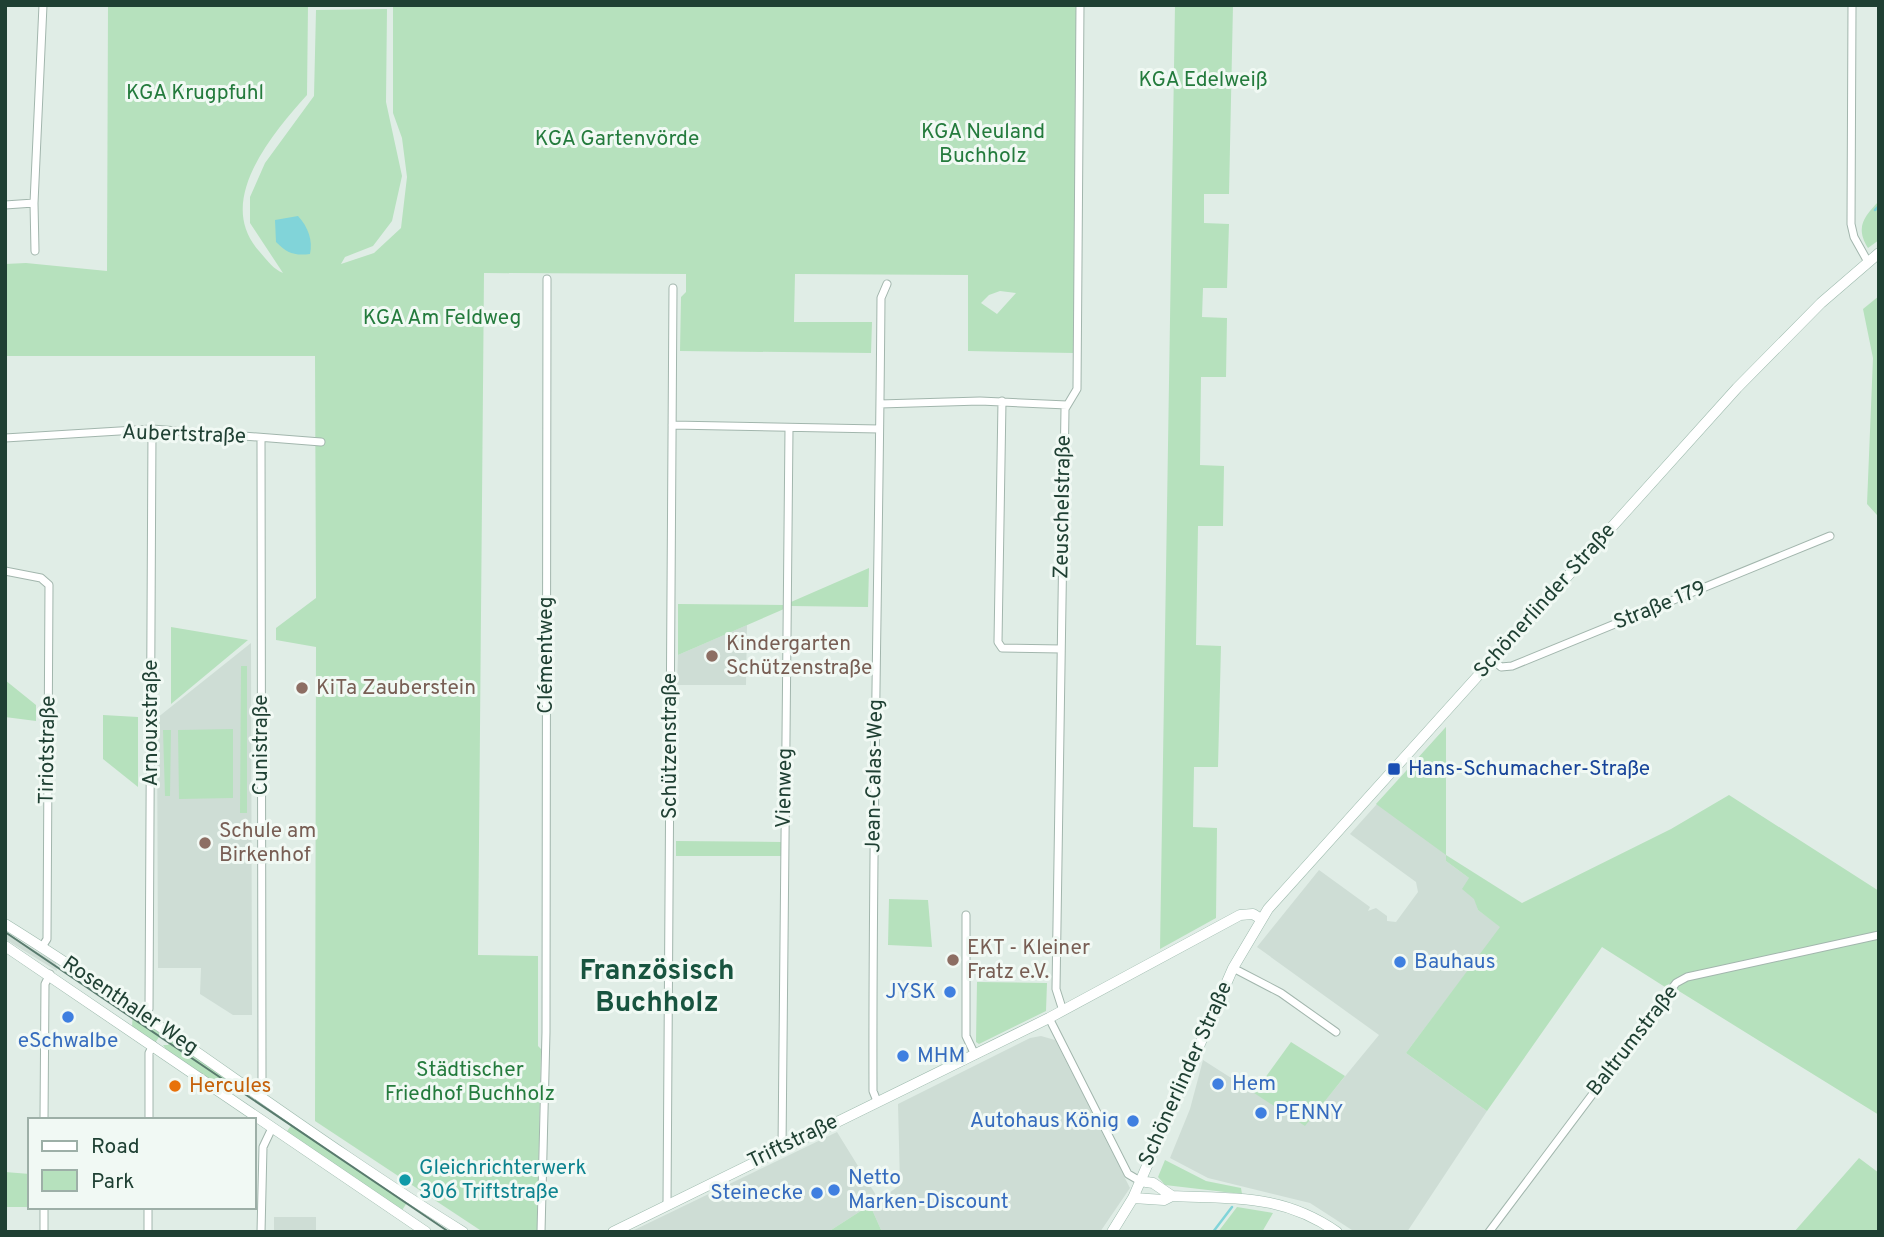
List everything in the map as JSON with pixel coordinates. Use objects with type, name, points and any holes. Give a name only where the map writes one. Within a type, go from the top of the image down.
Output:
[{"type":"main road","name":"Schönerlinder Straße","points":[[1112,1232],[1133,1198],[1233,968],[1261,919],[1492,659],[1783,339],[1879,253]]},
{"type":"main road","name":"Triftstraße","points":[[613,1232],[1063,1011],[1240,915],[1253,914],[1261,919]]},
{"type":"main road","name":"Rosenthaler Weg","points":[[5,924],[463,1232]]},
{"type":"main road","name":"Rosenthaler Weg","points":[[5,946],[50,974],[426,1232]]},
{"type":"main road","points":[[243,1108],[254,1092]]},
{"type":"main road","points":[[272,1128],[282,1111]]},
{"type":"main road","points":[[1140,1181],[1153,1184],[1172,1196],[1283,1204],[1307,1213],[1338,1232]]},
{"type":"main road","points":[[1133,1198],[1164,1200],[1172,1196]]},
{"type":"street","points":[[35,251],[34,203],[43,5]]},
{"type":"street","name":"Zeuschelstraße","points":[[1063,1011],[1056,989],[1061,649],[1067,405],[1077,389],[1080,5]]},
{"type":"street","points":[[1852,5],[1850,211],[1854,237],[1868,262]]},
{"type":"street","points":[[5,205],[34,203]]},
{"type":"street","name":"Clémentweg","points":[[541,1232],[546,1032],[547,279]]},
{"type":"street","name":"Jean-Calas-Weg","points":[[877,1101],[873,1091],[873,980],[879,429],[881,299],[887,284]]},
{"type":"street","name":"Schützenstraße","points":[[667,1204],[673,288]]},
{"type":"street","points":[[1002,401],[998,642],[1002,648],[1061,649]]},
{"type":"street","points":[[880,404],[1002,401],[1067,405]]},
{"type":"street","points":[[672,425],[879,429]]},
{"type":"street","name":"Aubertstraße","points":[[5,438],[152,429],[321,442]]},
{"type":"street","name":"Arnouxstraße","points":[[144,1015],[149,1009],[152,429]]},
{"type":"street","name":"Vienweg","points":[[782,1148],[789,429]]},
{"type":"street","name":"Cunistraße","points":[[254,1092],[262,1080],[261,438]]},
{"type":"street","name":"Straße 179","points":[[1492,659],[1501,667],[1512,666],[1830,536]]},
{"type":"street","name":"Tiriotstraße","points":[[5,571],[41,578],[49,585],[47,939],[42,947]]},
{"type":"street","points":[[966,915],[966,1036],[975,1055]]},
{"type":"street","name":"Baltrumstraße","points":[[1489,1232],[1675,983],[1687,977],[1879,935]]},
{"type":"street","name":"Schönerlinder Straße","points":[[1233,968],[1281,993],[1336,1032]]},
{"type":"street","points":[[44,1118],[45,984],[50,974]]},
{"type":"street","points":[[1049,1018],[1128,1174],[1140,1181]]},
{"type":"street","points":[[149,1118],[149,1053],[153,1045]]},
{"type":"street","points":[[261,1232],[263,1141],[272,1128]]},
{"type":"street","points":[[44,1209],[44,1232]]},
{"type":"street","points":[[148,1209],[148,1232]]},
{"type":"shaded area","name":"Kindergarten Schützenstraße","points":[[747,625],[746,685],[677,685],[678,655]]},
{"type":"shaded area","name":"Schule am Birkenhof","points":[[251,643],[252,1015],[233,1015],[200,994],[201,968],[158,968],[157,718]]},
{"type":"shaded area","points":[[1446,727],[1446,861],[1469,878],[1478,910],[1501,927],[1406,1053],[1487,1111],[1407,1232],[1355,1232],[1310,1203],[1208,1178],[1170,1158],[1190,1109],[1203,1060],[1305,1125],[1379,1035],[1257,947],[1319,870],[1370,907],[1368,911],[1376,908],[1387,916],[1387,921],[1396,922],[1418,892],[1416,882],[1350,834]]},
{"type":"shaded area","points":[[5,932],[56,963],[57,971],[5,939]]},
{"type":"shaded area","points":[[1041,1036],[1055,1040],[1130,1188],[1100,1232],[882,1232],[870,1205],[828,1232],[630,1232],[837,1132],[879,1200],[900,1185],[898,1104],[1030,1038]]},
{"type":"shaded area","points":[[274,1217],[316,1217],[316,1232],[274,1232]]},
{"type":"green space","points":[[108,5],[308,5],[307,95],[279,128],[253,168],[245,190],[243,211],[247,232],[259,251],[283,273],[250,223],[250,197],[265,163],[314,96],[316,10],[387,9],[386,102],[402,176],[392,221],[373,246],[345,257],[341,264],[374,253],[401,228],[407,177],[402,138],[393,113],[393,7],[1078,5],[1074,353],[968,351],[968,275],[795,274],[794,322],[872,322],[871,353],[680,351],[681,297],[686,292],[686,274],[484,273],[478,955],[538,956],[538,1046],[541,1049],[537,1232],[483,1232],[315,1121],[316,647],[276,640],[276,628],[316,598],[315,356],[5,356],[5,264],[26,263],[107,271]],"holes":[[[1000,291],[1016,293],[997,314],[981,303],[989,295]]]},
{"type":"green space","name":"KGA Edelweiß","points":[[1175,5],[1233,5],[1229,194],[1204,194],[1204,223],[1229,224],[1227,288],[1203,288],[1202,317],[1227,318],[1226,377],[1201,377],[1200,465],[1224,466],[1223,526],[1198,526],[1196,645],[1221,646],[1218,767],[1194,767],[1193,827],[1217,828],[1216,918],[1160,949]]},
{"type":"green space","points":[[1879,201],[1879,240],[1868,248],[1862,234],[1863,223]]},
{"type":"green space","points":[[1879,296],[1879,531],[1877,515],[1867,504],[1873,358],[1863,309]]},
{"type":"green space","points":[[869,568],[868,607],[791,606],[791,602]]},
{"type":"green space","points":[[678,604],[784,605],[784,609],[678,655]]},
{"type":"green space","points":[[171,627],[248,640],[171,704]]},
{"type":"green space","points":[[241,666],[247,666],[247,813],[240,813]]},
{"type":"green space","points":[[5,680],[36,705],[36,721],[5,717]]},
{"type":"green space","points":[[103,715],[138,717],[138,787],[103,759]]},
{"type":"green space","points":[[1446,727],[1446,855],[1376,804]]},
{"type":"green space","points":[[233,729],[233,798],[179,799],[178,730]]},
{"type":"green space","points":[[163,730],[171,730],[170,796],[165,796]]},
{"type":"green space","points":[[1729,795],[1879,891],[1879,933],[1675,980],[1665,987],[1602,947],[1487,1111],[1406,1053],[1500,927],[1478,910],[1474,899],[1462,889],[1469,878],[1446,861],[1446,855],[1522,903],[1671,829]]},
{"type":"green space","points":[[676,841],[781,842],[781,856],[676,856]]},
{"type":"green space","points":[[889,899],[928,900],[932,947],[888,945]]},
{"type":"green space","points":[[1879,938],[1879,1115],[1674,988],[1681,982]]},
{"type":"green space","points":[[977,982],[1047,983],[1046,1011],[979,1044],[976,1042]]},
{"type":"green space","points":[[133,1011],[164,1037],[159,1037],[155,1043],[132,1027]]},
{"type":"green space","points":[[173,1039],[237,1083],[229,1095],[167,1051],[163,1045],[168,1045]]},
{"type":"green space","points":[[1291,1042],[1345,1076],[1305,1126],[1254,1093]]},
{"type":"green space","points":[[293,1123],[408,1201],[401,1212],[285,1134]]},
{"type":"green space","points":[[1859,1158],[1879,1173],[1879,1232],[1794,1232]]},
{"type":"green space","points":[[1165,1160],[1206,1181],[1241,1188],[1242,1194],[1165,1185],[1158,1177]]},
{"type":"green space","points":[[5,1172],[28,1174],[28,1207],[5,1207]]},
{"type":"green space","points":[[870,1205],[882,1232],[828,1232]]},
{"type":"green space","points":[[1237,1207],[1273,1213],[1262,1232],[1218,1232]]},
{"type":"water","points":[[298,216],[309,234],[310,254],[291,253],[276,242],[275,220]]},
{"type":"waterway","points":[[1875,210],[1879,206]]},
{"type":"waterway","points":[[1213,1232],[1232,1207]]},
{"type":"tram line","points":[[5,932],[449,1232]]},
{"type":"place","name":"Kindergarten Schützenstraße","points":[[712,656]]},
{"type":"place","name":"KiTa Zauberstein","points":[[302,688]]},
{"type":"place","name":"Hans-Schumacher-Straße","points":[[1394,769]]},
{"type":"place","name":"Schule am Birkenhof","points":[[205,843]]},
{"type":"place","name":"EKT - Kleiner Fratz e.V.","points":[[953,960]]},
{"type":"place","name":"Bauhaus","points":[[1400,962]]},
{"type":"place","name":"JYSK","points":[[950,992]]},
{"type":"place","name":"eSchwalbe","points":[[68,1017]]},
{"type":"place","name":"MHM","points":[[903,1056]]},
{"type":"place","name":"Hem","points":[[1218,1084]]},
{"type":"place","name":"Hercules","points":[[175,1086]]},
{"type":"place","name":"PENNY","points":[[1261,1113]]},
{"type":"place","name":"Autohaus König","points":[[1133,1121]]},
{"type":"place","name":"Gleichrichterwerk 306 Triftstraße","points":[[405,1180]]},
{"type":"place","name":"Netto Marken-Discount","points":[[834,1190]]},
{"type":"place","name":"Steinecke","points":[[817,1193]]},
{"type":"district","name":"Französisch Buchholz","points":[[657,988]]},
{"type":"park label","name":"KGA Krugpfuhl","points":[[195,93]]},
{"type":"park label","name":"KGA Gartenvörde","points":[[617,139]]},
{"type":"park label","name":"KGA Neuland Buchholz","points":[[983,144]]},
{"type":"park label","name":"KGA Am Feldweg","points":[[442,318]]},
{"type":"park label","name":"Städtischer Friedhof Buchholz","points":[[470,1082]]}]
